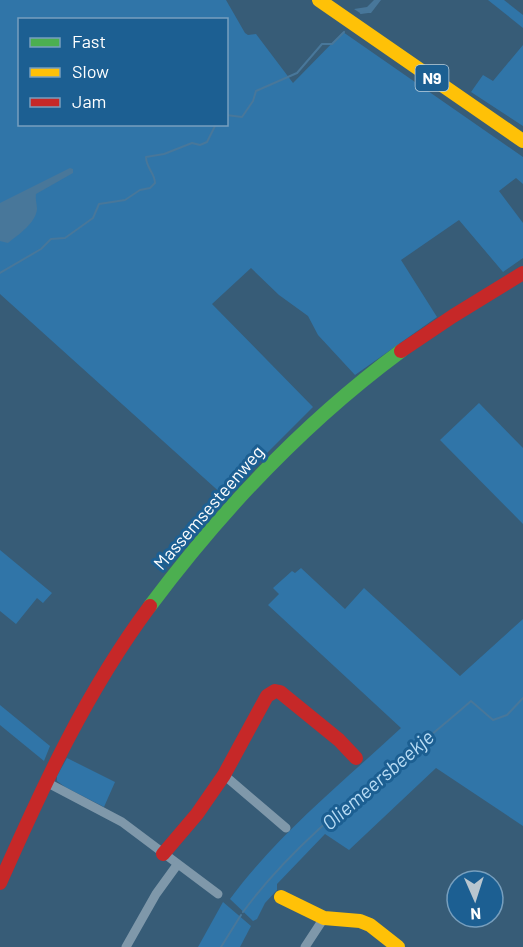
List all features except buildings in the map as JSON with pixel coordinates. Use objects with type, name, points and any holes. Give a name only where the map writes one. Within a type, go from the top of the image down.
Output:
[{"type":"main road","name":"N9","points":[[319,0],[523,141]]},
{"type":"main road","name":"Massemsesteenweg","points":[[0,883],[46,782],[85,705],[127,639],[194,547],[286,449],[386,362],[523,273]]},
{"type":"main road","points":[[163,854],[198,814],[224,775],[267,696],[274,691],[280,692],[339,740],[356,758]]},
{"type":"main road","points":[[281,897],[324,918],[360,921],[370,925],[398,947]]},
{"type":"street","points":[[224,775],[286,828]]},
{"type":"street","points":[[46,782],[122,822],[218,894]]},
{"type":"street","points":[[126,947],[156,894],[177,865]]},
{"type":"street","points":[[305,947],[324,918]]},
{"type":"shaded area","points":[[0,0],[226,0],[245,33],[256,34],[293,83],[343,32],[523,157],[523,184],[516,178],[499,191],[523,223],[523,258],[503,272],[459,220],[401,260],[437,317],[355,375],[318,335],[308,316],[279,295],[251,268],[212,304],[313,407],[224,496],[0,294]]},
{"type":"shaded area","points":[[374,0],[381,0],[371,13],[360,13],[354,9],[367,7]]},
{"type":"shaded area","points":[[488,0],[504,0],[523,15],[523,28]]},
{"type":"shaded area","points":[[523,45],[523,126],[471,92],[483,75],[493,81]]},
{"type":"shaded area","points":[[70,168],[73,169],[73,173],[36,194],[36,214],[26,228],[8,243],[0,241],[0,203]]},
{"type":"shaded area","points":[[479,403],[523,448],[523,524],[440,440]]},
{"type":"shaded area","points":[[0,550],[52,593],[43,603],[37,598],[16,624],[0,611]]},
{"type":"shaded area","points":[[301,568],[345,609],[364,588],[460,676],[523,619],[523,826],[436,768],[349,850],[325,834],[277,884],[277,890],[265,903],[257,919],[253,921],[230,899],[290,831],[401,728],[268,605],[279,594],[273,588],[292,571],[295,573]]},
{"type":"shaded area","points":[[0,705],[50,746],[44,761],[0,725]]},
{"type":"shaded area","points":[[67,758],[115,782],[104,807],[57,781],[57,776]]},
{"type":"shaded area","points":[[223,902],[251,926],[240,947],[198,947]]},
{"type":"waterway","points":[[361,13],[368,12]]},
{"type":"waterway","points":[[228,115],[242,117],[253,101],[256,91],[297,73],[322,44],[332,44],[344,32]]},
{"type":"waterway","points":[[0,273],[41,249],[51,239],[65,238],[93,218],[99,204],[125,200],[140,190],[150,188],[155,183],[155,179],[146,157],[164,154],[192,143],[200,145],[207,142],[215,126]]},
{"type":"waterway","name":"Oliemeersbeekje","points":[[243,912],[267,882],[322,827],[471,701],[493,720],[507,715],[523,698]]},
{"type":"waterway","name":"Oliemeersbeekje","points":[[221,947],[241,915]]},
{"type":"traffic: fast","points":[[150,606],[206,536],[266,470],[331,407],[401,351]]},
{"type":"traffic: slow","points":[[319,0],[523,141]]},
{"type":"traffic: slow","points":[[281,897],[324,918],[360,921],[370,925],[398,947]]},
{"type":"traffic: jam","points":[[401,351],[523,273]]},
{"type":"traffic: jam","points":[[0,883],[67,740],[106,672],[150,606]]},
{"type":"traffic: jam","points":[[163,854],[197,814],[224,775],[267,696],[275,691],[280,692],[339,740],[356,758]]}]
